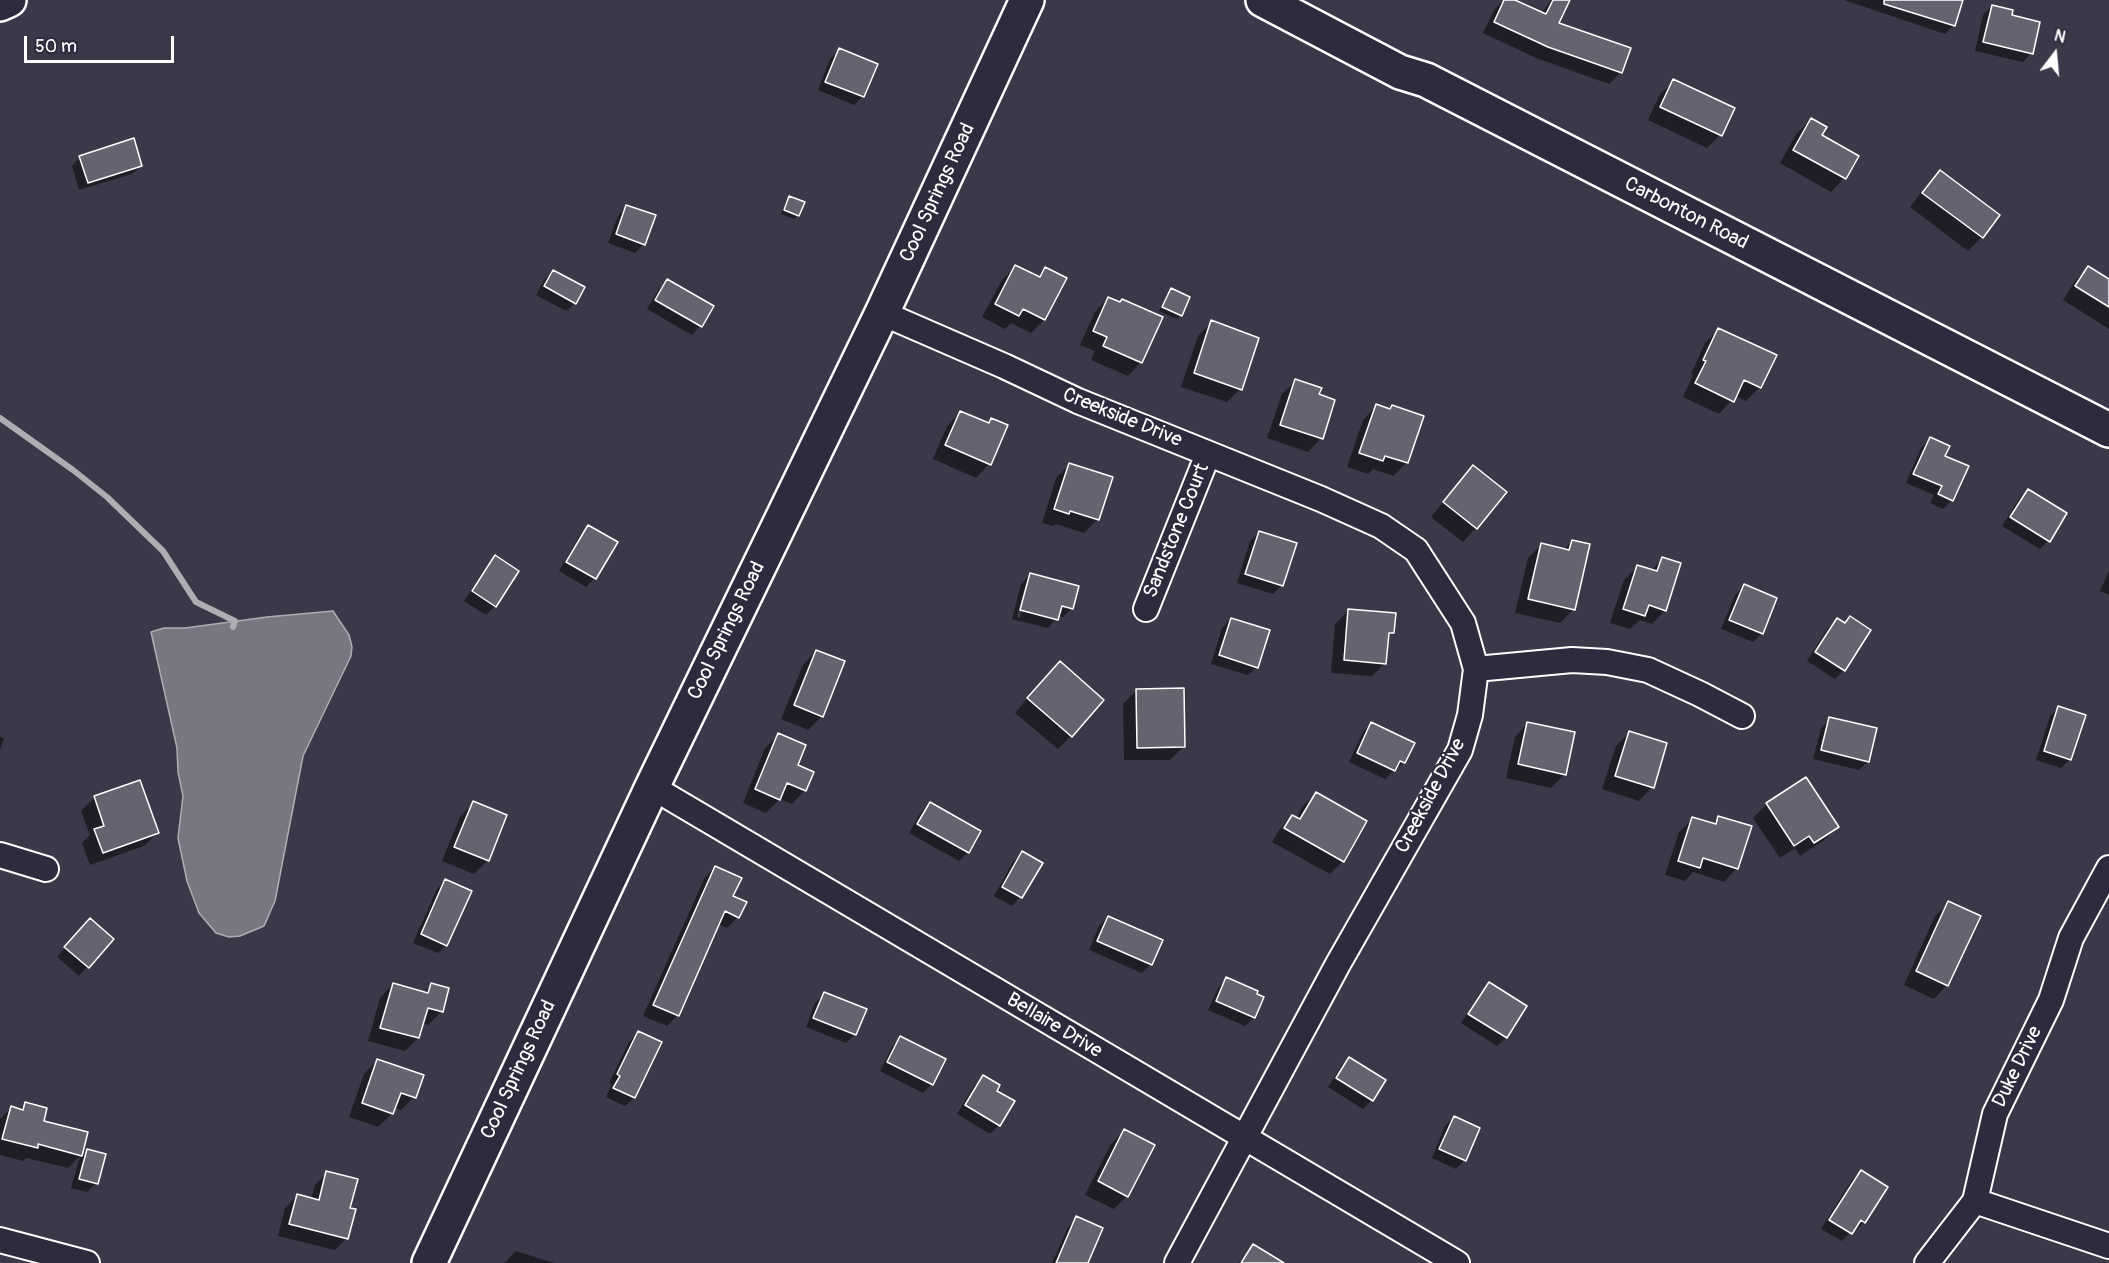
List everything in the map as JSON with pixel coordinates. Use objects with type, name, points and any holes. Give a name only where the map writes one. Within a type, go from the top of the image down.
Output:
[{"type":"street","points":[[0,4],[9,0]]},
{"type":"street","name":"Cool Springs Road","points":[[429,1263],[651,787],[882,313],[1027,0]]},
{"type":"street","name":"Carbonton Road","points":[[1263,0],[1400,72],[1426,80],[2109,430]]},
{"type":"street","name":"Creekside Drive","points":[[882,313],[1078,401],[1371,521],[1416,550],[1463,622],[1476,669],[1470,715],[1460,750],[1338,964],[1177,1263]]},
{"type":"street","name":"Sandstone Court","points":[[1146,609],[1209,454]]},
{"type":"street","points":[[1476,669],[1572,660],[1607,662],[1648,670],[1742,716]]},
{"type":"street","name":"Bellaire Drive","points":[[651,787],[1457,1263]]},
{"type":"street","points":[[0,855],[46,869]]},
{"type":"street","name":"Duke Drive","points":[[1927,1263],[1975,1201],[1995,1114],[2051,1000],[2071,938],[2109,868]]},
{"type":"street","points":[[1975,1201],[2109,1246]]},
{"type":"street","points":[[0,1240],[87,1263]]},
{"type":"shaded area","points":[[333,611],[349,635],[352,647],[351,656],[303,756],[275,901],[264,926],[240,936],[229,937],[216,933],[199,913],[187,881],[178,838],[183,796],[178,772],[177,748],[151,632],[164,628],[185,628]]},
{"type":"building","points":[[1504,0],[1515,0],[1546,14],[1553,0],[1570,0],[1559,23],[1631,48],[1622,73],[1548,47],[1494,22]]},
{"type":"building","points":[[1884,0],[1963,0],[1955,26],[1884,4]]},
{"type":"building","points":[[1992,5],[2013,10],[2012,15],[2040,22],[2033,54],[1983,42]]},
{"type":"building","points":[[839,48],[878,64],[864,97],[825,82]]},
{"type":"building","points":[[1673,79],[1735,108],[1722,136],[1660,107]]},
{"type":"building","points":[[1811,118],[1827,127],[1822,135],[1859,156],[1846,179],[1793,150]]},
{"type":"building","points":[[134,138],[142,166],[88,183],[79,156]]},
{"type":"building","points":[[1940,170],[2000,215],[1983,238],[1922,193]]},
{"type":"building","points":[[789,196],[805,202],[799,216],[784,210]]},
{"type":"building","points":[[626,205],[656,215],[645,245],[616,234]]},
{"type":"building","points":[[1015,265],[1040,277],[1045,267],[1067,278],[1045,320],[1023,309],[1019,316],[995,304]]},
{"type":"building","points":[[2088,266],[2109,279],[2109,307],[2075,286]]},
{"type":"building","points":[[553,270],[585,287],[576,304],[544,286]]},
{"type":"building","points":[[667,279],[714,306],[702,327],[655,300]]},
{"type":"building","points":[[1171,288],[1190,297],[1182,316],[1162,307]]},
{"type":"building","points":[[1108,297],[1120,302],[1122,299],[1163,317],[1142,363],[1103,346],[1107,337],[1093,331]]},
{"type":"building","points":[[1211,320],[1259,338],[1242,390],[1194,373]]},
{"type":"building","points":[[1718,328],[1777,355],[1761,388],[1744,380],[1734,402],[1695,383]]},
{"type":"building","points":[[1295,379],[1322,388],[1319,394],[1335,400],[1323,439],[1280,425]]},
{"type":"building","points":[[1376,404],[1390,409],[1392,405],[1424,416],[1408,463],[1385,456],[1383,461],[1359,453]]},
{"type":"building","points":[[960,411],[989,423],[991,418],[1008,425],[991,465],[945,445]]},
{"type":"building","points":[[1930,437],[1950,446],[1945,456],[1969,466],[1953,501],[1938,494],[1942,486],[1913,474]]},
{"type":"building","points":[[1069,463],[1113,477],[1099,520],[1070,511],[1069,514],[1054,509]]},
{"type":"building","points":[[1473,465],[1507,492],[1477,529],[1443,502]]},
{"type":"building","points":[[2028,489],[2067,513],[2050,542],[2010,517]]},
{"type":"building","points":[[588,525],[618,542],[596,579],[566,562]]},
{"type":"building","points":[[1259,531],[1297,543],[1283,586],[1245,574]]},
{"type":"building","points":[[1572,540],[1590,544],[1575,610],[1528,599],[1541,543],[1569,550]]},
{"type":"building","points":[[495,555],[519,571],[496,607],[472,591]]},
{"type":"building","points":[[1662,557],[1681,563],[1666,611],[1649,605],[1645,616],[1623,609],[1637,565],[1657,571]]},
{"type":"building","points":[[1030,573],[1079,586],[1073,609],[1062,606],[1058,620],[1020,610]]},
{"type":"building","points":[[1744,584],[1777,598],[1763,634],[1729,620]]},
{"type":"building","points":[[1348,609],[1396,613],[1394,633],[1389,633],[1386,664],[1344,660]]},
{"type":"building","points":[[1850,616],[1871,630],[1845,671],[1815,652],[1837,618],[1845,623]]},
{"type":"building","points":[[1231,618],[1270,630],[1258,668],[1219,655]]},
{"type":"building","points":[[816,650],[845,661],[823,717],[794,705]]},
{"type":"building","points":[[1060,661],[1104,700],[1072,737],[1027,698]]},
{"type":"building","points":[[1184,688],[1185,747],[1137,748],[1136,689]]},
{"type":"building","points":[[2058,706],[2086,715],[2071,760],[2044,751]]},
{"type":"building","points":[[1829,717],[1877,728],[1869,762],[1821,750]]},
{"type":"building","points":[[1371,722],[1415,743],[1405,763],[1400,761],[1395,771],[1357,753]]},
{"type":"building","points":[[1527,722],[1575,732],[1566,775],[1518,764]]},
{"type":"building","points":[[1629,731],[1667,743],[1654,788],[1615,776]]},
{"type":"building","points":[[778,733],[806,745],[798,765],[814,772],[806,791],[787,783],[780,800],[755,789]]},
{"type":"building","points":[[1806,777],[1839,827],[1814,843],[1809,836],[1794,846],[1766,803]]},
{"type":"building","points":[[140,780],[159,833],[103,853],[94,829],[104,826],[94,796]]},
{"type":"building","points":[[1316,792],[1367,821],[1344,862],[1284,828],[1292,815],[1300,819]]},
{"type":"building","points":[[473,801],[507,815],[489,861],[454,847]]},
{"type":"building","points":[[930,802],[981,831],[969,853],[917,824]]},
{"type":"building","points":[[1718,816],[1752,826],[1738,869],[1703,858],[1700,868],[1678,861],[1692,817],[1716,824]]},
{"type":"building","points":[[1022,851],[1043,863],[1022,898],[1002,887]]},
{"type":"building","points":[[715,866],[742,878],[733,896],[747,902],[739,918],[725,911],[679,1016],[653,1005]]},
{"type":"building","points":[[445,879],[472,891],[447,946],[421,934]]},
{"type":"building","points":[[1948,901],[1981,916],[1948,986],[1916,971]]},
{"type":"building","points":[[1108,916],[1163,940],[1152,965],[1097,941]]},
{"type":"building","points":[[90,918],[114,939],[89,968],[64,947]]},
{"type":"building","points":[[1226,977],[1258,991],[1257,994],[1264,997],[1255,1018],[1216,1001]]},
{"type":"building","points":[[1489,982],[1527,1006],[1507,1038],[1468,1014]]},
{"type":"building","points":[[393,983],[428,993],[431,983],[449,988],[443,1012],[428,1008],[419,1038],[380,1028]]},
{"type":"building","points":[[824,992],[867,1009],[856,1035],[813,1018]]},
{"type":"building","points":[[638,1031],[662,1042],[635,1098],[613,1088],[620,1076],[617,1074]]},
{"type":"building","points":[[900,1036],[946,1059],[933,1085],[887,1062]]},
{"type":"building","points":[[1349,1057],[1386,1080],[1373,1101],[1336,1078]]},
{"type":"building","points":[[377,1059],[424,1075],[416,1098],[401,1093],[393,1114],[362,1103]]},
{"type":"building","points":[[983,1075],[1000,1085],[997,1091],[1015,1101],[1000,1126],[965,1105]]},
{"type":"building","points":[[25,1102],[47,1108],[44,1121],[88,1132],[82,1156],[38,1144],[38,1148],[2,1139],[11,1106],[23,1110]]},
{"type":"building","points":[[1454,1116],[1480,1128],[1466,1161],[1439,1149]]},
{"type":"building","points":[[1124,1129],[1155,1145],[1128,1197],[1098,1181]]},
{"type":"building","points":[[87,1149],[106,1154],[98,1184],[79,1179]]},
{"type":"building","points":[[1861,1170],[1888,1187],[1865,1223],[1861,1220],[1852,1234],[1829,1220]]},
{"type":"building","points":[[326,1171],[358,1179],[350,1208],[356,1209],[348,1239],[289,1224],[297,1194],[319,1200]]},
{"type":"building","points":[[1076,1216],[1103,1228],[1088,1263],[1056,1263]]},
{"type":"building","points":[[1253,1244],[1284,1263],[1241,1263]]},
{"type":"waterway","points":[[0,418],[107,497],[163,551],[196,602],[235,621],[233,627]]}]
